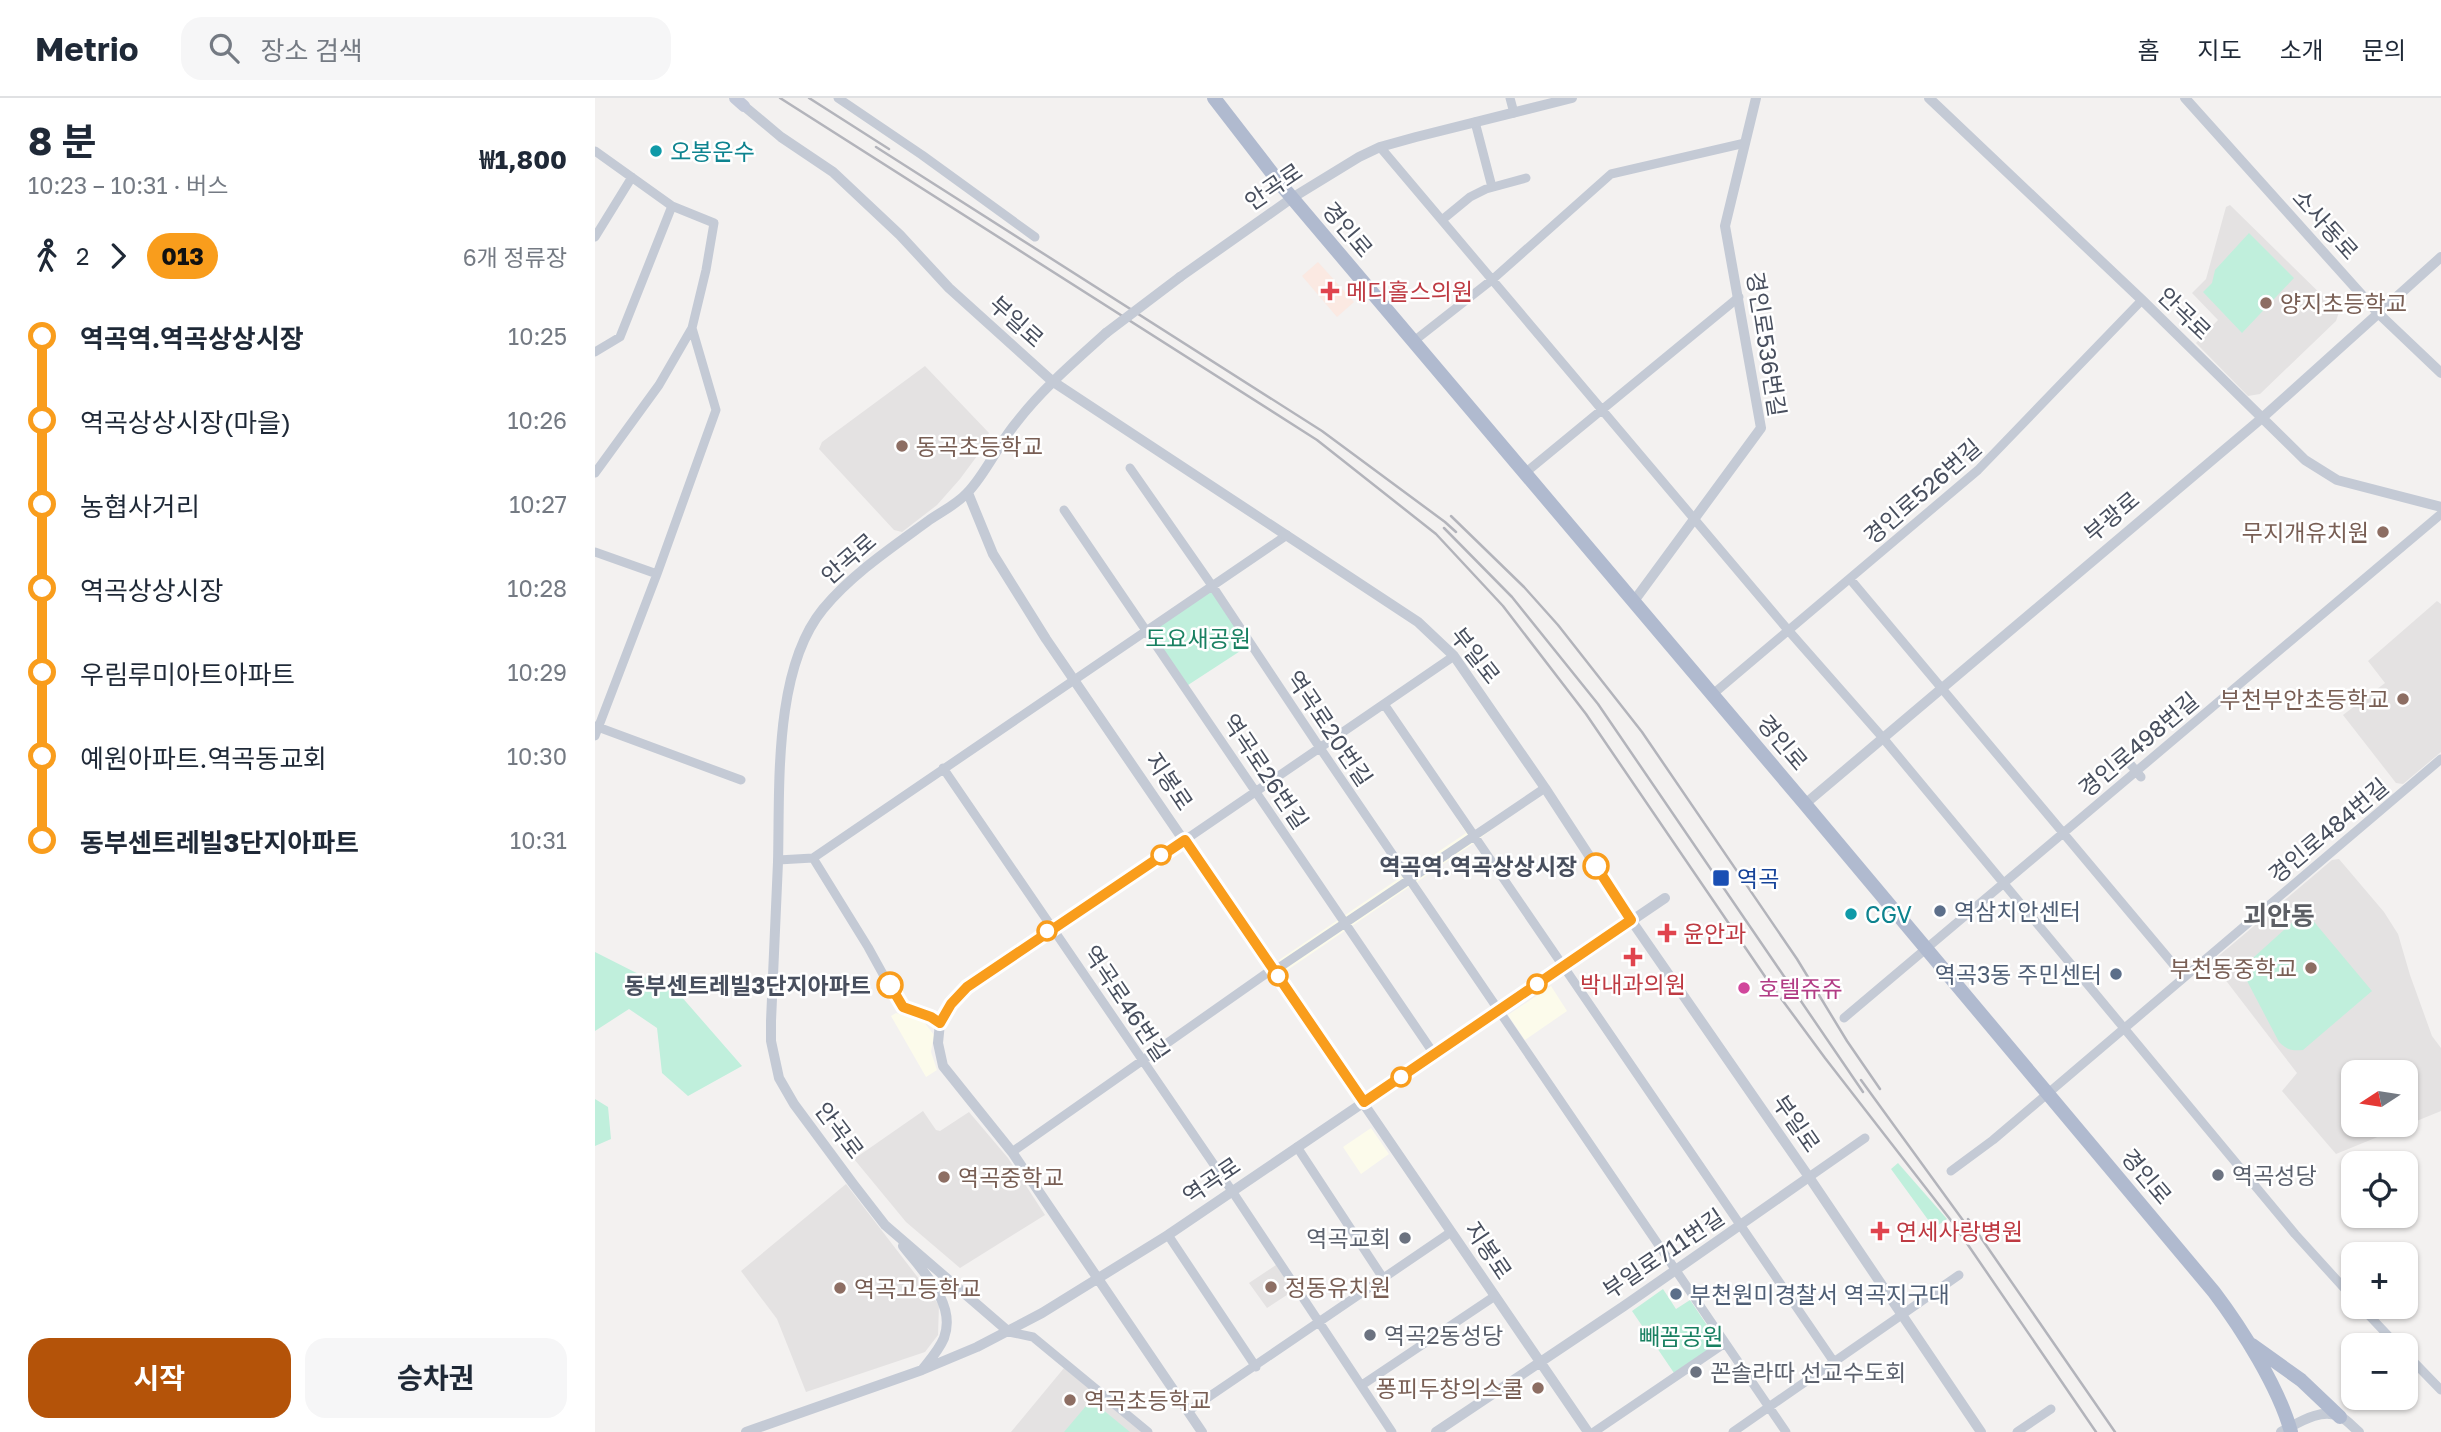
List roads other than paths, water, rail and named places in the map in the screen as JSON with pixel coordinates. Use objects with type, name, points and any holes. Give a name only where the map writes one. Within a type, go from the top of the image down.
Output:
[{"type":"main road","name":"경인로","points":[[1213,98],[1292,198],[1713,694],[2214,1292],[2273,1389],[2288,1431]]},
{"type":"main road","points":[[2246,1341],[2301,1380],[2340,1416]]},
{"type":"street","points":[[838,98],[1035,237]]},
{"type":"street","points":[[1510,98],[1514,113]]},
{"type":"street","name":"안곡로","points":[[1009,1332],[885,1225],[794,1104],[776,1068],[771,1041],[771,1021],[778,860],[778,779],[788,692],[808,632],[841,588],[881,555],[968,493],[1014,424],[1052,381],[1106,333],[1292,198],[1359,157],[1381,147],[1572,98]]},
{"type":"street","name":"경인로536번길","points":[[1634,601],[1761,429],[1725,226],[1756,98]]},
{"type":"street","name":"안곡로","points":[[1929,98],[2142,300],[2305,460],[2337,480],[2441,507]]},
{"type":"street","name":"소사동로","points":[[2185,98],[2378,313],[2441,373]]},
{"type":"street","name":"부일로","points":[[740,102],[781,137],[833,172],[900,235],[949,288],[1052,381],[1418,622],[1454,656],[1981,1432]]},
{"type":"street","points":[[1475,122],[1492,187]]},
{"type":"street","points":[[1414,341],[1493,279],[1611,174],[1745,143]]},
{"type":"street","points":[[1381,147],[1788,630],[1883,738],[2122,1028],[2295,1234],[2341,1285]]},
{"type":"street","points":[[595,151],[672,206],[714,223],[692,327],[659,385],[595,473]]},
{"type":"street","points":[[595,237],[632,177]]},
{"type":"street","points":[[1442,220],[1470,197],[1492,187],[1526,178]]},
{"type":"street","points":[[595,352],[620,337],[672,206]]},
{"type":"street","name":"부광로","points":[[1805,804],[2262,418],[2441,257]]},
{"type":"street","points":[[1525,473],[1739,297]]},
{"type":"street","name":"경인로526번길","points":[[1713,694],[1978,470],[2142,300]]},
{"type":"street","points":[[692,327],[716,410],[657,575],[596,730],[741,780]]},
{"type":"street","name":"역곡로20번길","points":[[1130,468],[1786,1432]]},
{"type":"street","name":"지봉로","points":[[968,493],[993,554],[1033,619],[1588,1432]]},
{"type":"street","name":"역곡로26번길","points":[[1065,510],[1434,1054]]},
{"type":"street","name":"경인로498번길","points":[[1844,1018],[2441,514]]},
{"type":"street","points":[[778,860],[813,858],[1287,535]]},
{"type":"street","points":[[595,552],[657,575]]},
{"type":"street","points":[[1850,579],[2184,977]]},
{"type":"street","points":[[1202,1432],[1012,1152],[943,1066],[938,1043],[940,1023],[951,1004],[967,987],[1454,656]]},
{"type":"street","points":[[1384,704],[1834,1362]]},
{"type":"street","name":"경인로484번길","points":[[1951,1171],[1993,1140],[2441,759]]},
{"type":"street","name":"역곡로46번길","points":[[943,768],[1320,1321],[1392,1432]]},
{"type":"street","points":[[1012,1152],[1267,973],[1274,971],[1545,788]]},
{"type":"street","points":[[813,858],[900,1005],[940,1023]]},
{"type":"street","name":"역곡로","points":[[745,1432],[922,1370],[1009,1332],[1168,1235],[1665,898]]},
{"type":"street","points":[[1809,1177],[1865,1138]]},
{"type":"street","points":[[1297,1147],[1383,1278]]},
{"type":"street","name":"부일로711번길","points":[[1436,1432],[1809,1177]]},
{"type":"street","points":[[885,1225],[933,1285],[945,1308],[945,1335],[922,1370]]},
{"type":"street","points":[[1188,1411],[1451,1231]]},
{"type":"street","points":[[1168,1235],[1256,1367]]},
{"type":"street","points":[[1733,1432],[1959,1275]]},
{"type":"street","points":[[1362,1385],[1495,1296]]},
{"type":"street","points":[[2372,1319],[2386,1333]]},
{"type":"street","points":[[1009,1332],[1033,1337],[1148,1432]]},
{"type":"street","points":[[1594,1432],[1725,1343]]},
{"type":"street","points":[[2418,1366],[2441,1390]]},
{"type":"street","points":[[2017,1432],[2050,1409]]},
{"type":"street","points":[[2288,1431],[2317,1415],[2326,1414],[2340,1416],[2359,1432]]},
{"type":"railway","points":[[780,98],[1317,440],[1436,534],[1503,606],[1586,714],[1766,978],[1953,1223],[2096,1432]]},
{"type":"railway","points":[[809,98],[889,149]]},
{"type":"railway","points":[[876,147],[1322,431],[1456,532]]},
{"type":"railway","points":[[1451,516],[1524,587],[1558,625],[1642,732],[1797,959],[1880,1089]]},
{"type":"railway","points":[[1444,528],[1512,597],[1598,704],[1863,1092]]},
{"type":"railway","points":[[1861,1080],[1970,1230]]},
{"type":"railway","points":[[1968,1219],[2115,1432]]},
{"type":"place","name":"오봉운수","points":[[656,151]]},
{"type":"place","name":"메디홀스의원","points":[[1330,291]]},
{"type":"place","name":"양지초등학교","points":[[2266,303]]},
{"type":"place","name":"동곡초등학교","points":[[902,446]]},
{"type":"place","name":"무지개유치원","points":[[2383,532]]},
{"type":"place","name":"부천부안초등학교","points":[[2403,699]]},
{"type":"place","name":"역곡역.역곡상상시장","points":[[1596,866]]},
{"type":"place","name":"역곡","points":[[1721,878]]},
{"type":"place","name":"역삼치안센터","points":[[1940,911]]},
{"type":"place","name":"CGV","points":[[1851,914]]},
{"type":"place","name":"윤안과","points":[[1667,933]]},
{"type":"place","name":"박내과의원","points":[[1633,957]]},
{"type":"place","name":"부천동중학교","points":[[2311,968]]},
{"type":"place","name":"역곡3동 주민센터","points":[[2116,974]]},
{"type":"place","name":"동부센트레빌3단지아파트","points":[[890,985]]},
{"type":"place","name":"호텔쥬쥬","points":[[1744,988]]},
{"type":"place","name":"역곡성당","points":[[2218,1175]]},
{"type":"place","name":"역곡중학교","points":[[944,1177]]},
{"type":"place","name":"연세사랑병원","points":[[1880,1231]]},
{"type":"place","name":"역곡교회","points":[[1405,1238]]},
{"type":"place","name":"정동유치원","points":[[1271,1287]]},
{"type":"place","name":"역곡고등학교","points":[[840,1288]]},
{"type":"place","name":"부천원미경찰서 역곡지구대","points":[[1676,1294]]},
{"type":"place","name":"역곡2동성당","points":[[1370,1335]]},
{"type":"place","name":"꼰솔라따 선교수도회","points":[[1696,1372]]},
{"type":"place","name":"퐁피두창의스쿨","points":[[1538,1388]]},
{"type":"place","name":"역곡초등학교","points":[[1070,1400]]},
{"type":"district","name":"괴안동","points":[[2279,915]]},
{"type":"park label","name":"도요새공원","points":[[1198,638]]},
{"type":"park label","name":"빼꼼공원","points":[[1681,1336]]}]
